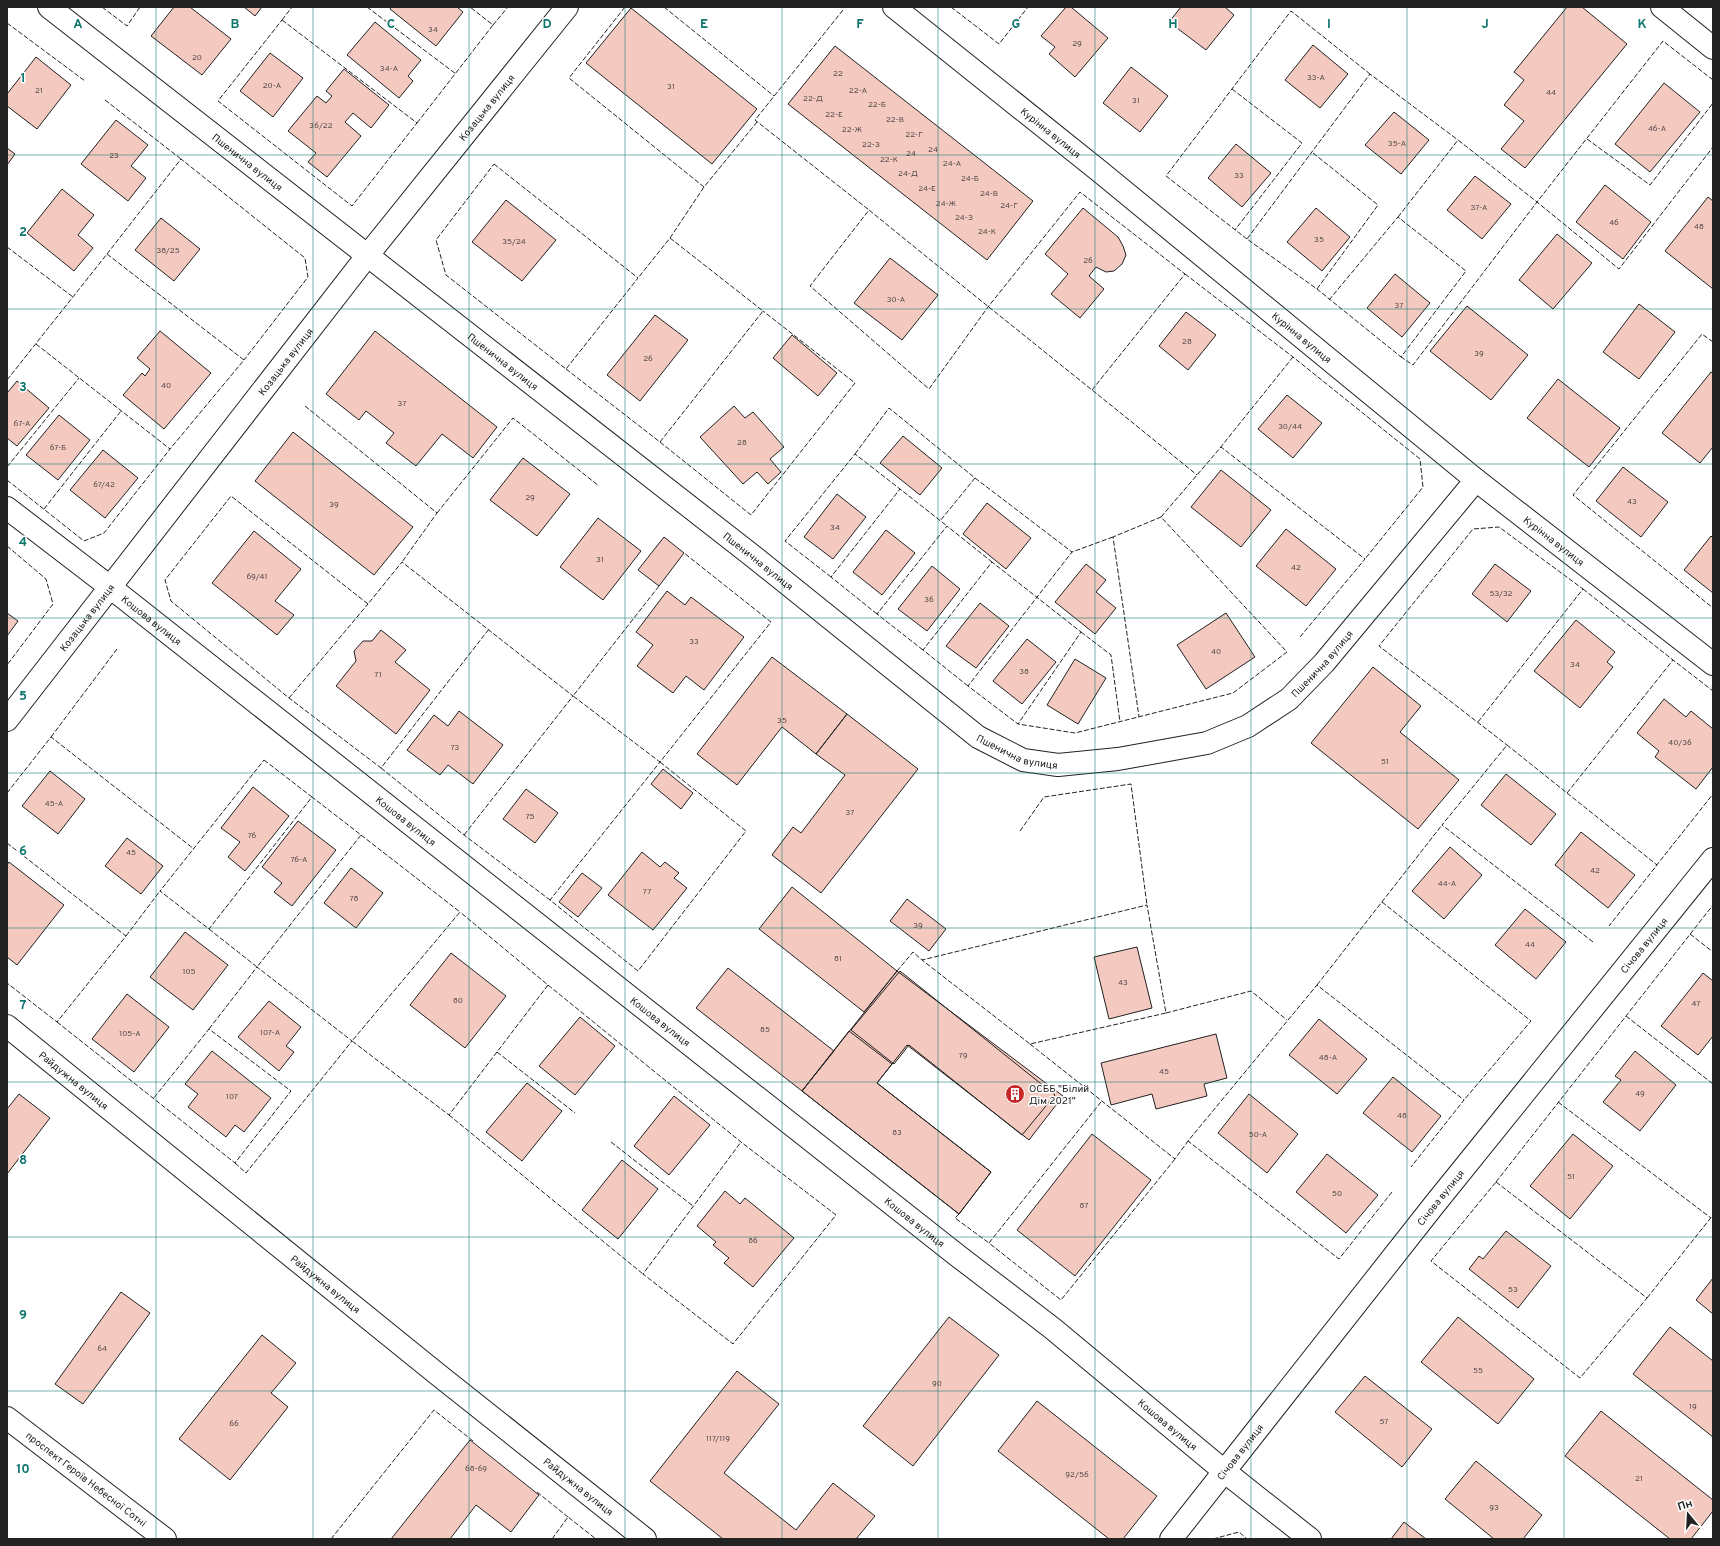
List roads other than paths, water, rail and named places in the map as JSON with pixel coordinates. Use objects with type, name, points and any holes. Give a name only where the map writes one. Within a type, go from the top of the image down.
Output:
[{"type":"street","name":"Пшенична вулиця","points":[[49,7],[754,557],[974,734],[1023,760],[1058,764],[1118,759],[1207,743],[1248,726],[1289,699],[1324,662],[1476,480]]},
{"type":"street","name":"Козацька вулиця","points":[[7,720],[367,256],[568,7]]},
{"type":"street","name":"Курінна вулиця","points":[[894,7],[1098,170],[1476,480],[1713,664]]},
{"type":"street","points":[[1662,7],[1713,48]]},
{"type":"street","name":"Кошова вулиця","points":[[7,508],[110,587],[958,1256],[1052,1328],[1224,1471],[1310,1539]]},
{"type":"street","name":"Січова вулиця","points":[[1171,1539],[1434,1205],[1713,860]]},
{"type":"street","name":"Райдужна вулиця","points":[[7,1026],[442,1378],[645,1539]]},
{"type":"street","name":"проспект Героїв Небесної Сотні","points":[[7,1418],[165,1539]]},
{"type":"place","name":"ОСББ \"Білий Дім 2021\"","points":[[1015,1094]]}]
